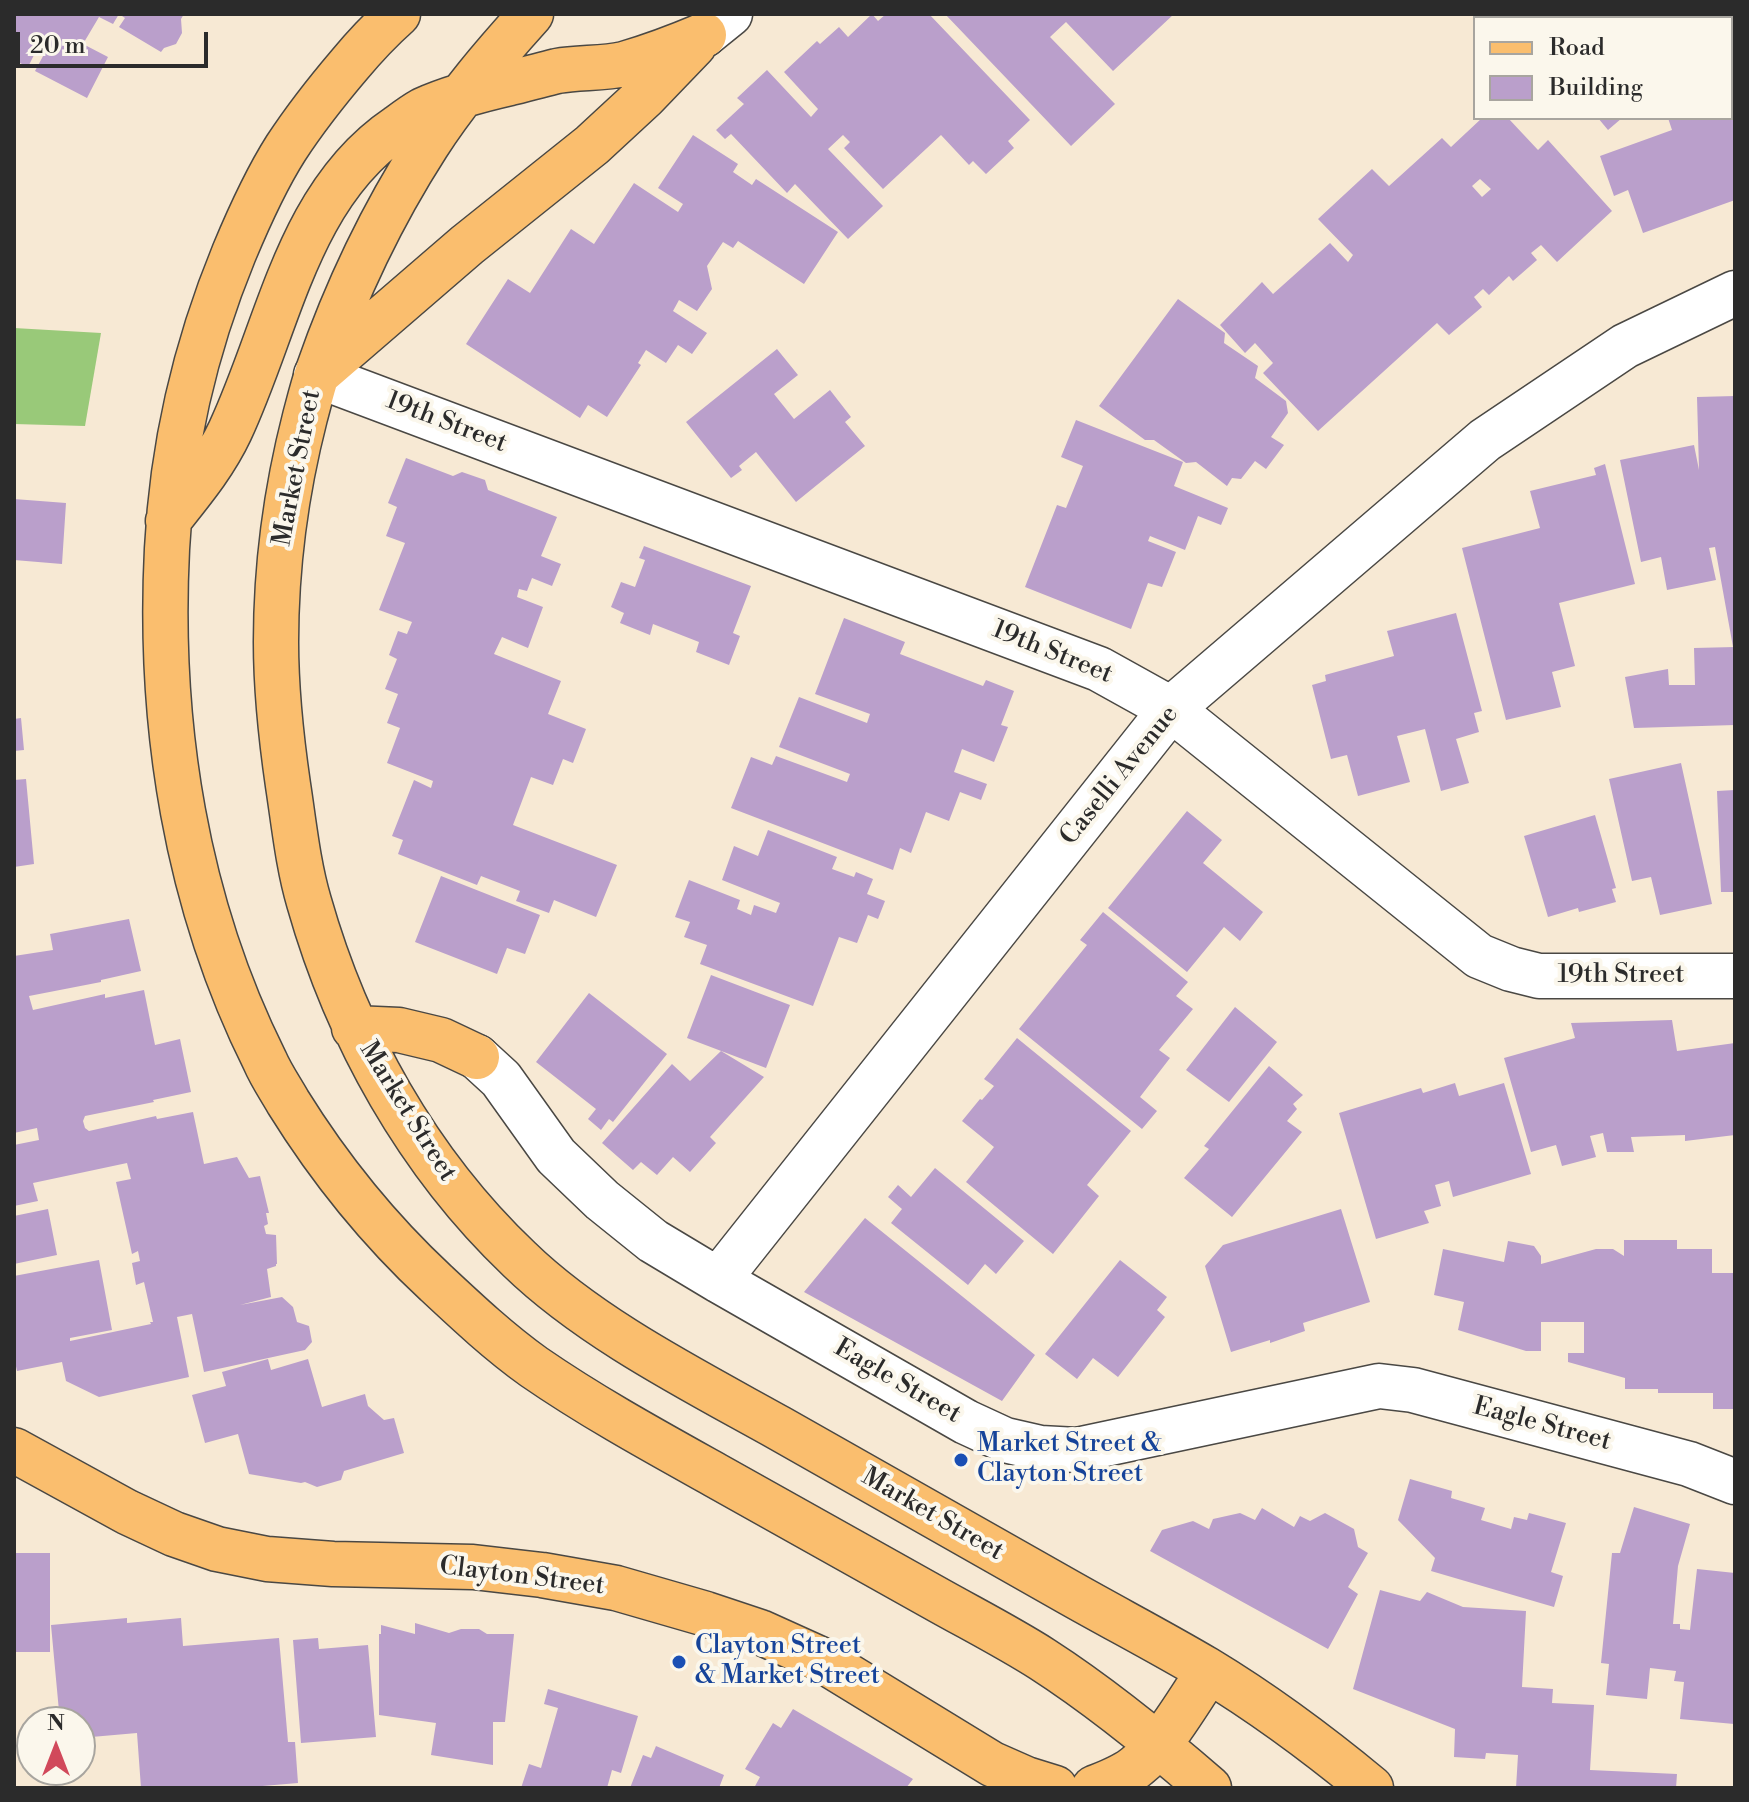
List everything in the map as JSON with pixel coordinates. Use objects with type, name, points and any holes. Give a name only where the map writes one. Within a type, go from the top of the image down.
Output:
[{"type":"main road","points":[[398,14],[326,91],[285,150],[251,212],[222,281],[194,365],[178,441],[168,521],[164,603],[166,684],[174,764],[188,842],[232,991],[267,1067],[308,1133],[354,1196],[410,1259],[530,1365],[674,1452],[1040,1658],[1104,1701],[1209,1788]]},
{"type":"main road","name":"Market Street","points":[[531,14],[464,93],[427,145],[366,255],[316,375],[296,454],[283,528],[276,606],[276,680],[287,780],[307,896],[326,958],[354,1028],[387,1090],[427,1152],[473,1210],[520,1261],[573,1304],[690,1377],[1209,1671],[1293,1727],[1371,1788]]},
{"type":"main road","points":[[168,521],[205,475],[229,433],[304,244],[338,183],[361,156],[420,112],[464,93],[559,71],[621,65],[662,53],[717,24]]},
{"type":"main road","points":[[316,375],[447,262],[592,145],[717,24]]},
{"type":"main road","points":[[354,1028],[399,1030],[441,1040],[477,1057]]},
{"type":"main road","name":"Clayton Street","points":[[14,1450],[127,1512],[174,1534],[217,1549],[267,1559],[333,1564],[473,1567],[542,1575],[616,1588],[706,1614],[760,1632],[822,1660],[992,1764],[1055,1788]]},
{"type":"main road","points":[[1094,1788],[1138,1765],[1159,1744],[1209,1671]]},
{"type":"main road","points":[[992,1764],[1030,1788]]},
{"type":"street","name":"Caselli Avenue","points":[[718,1280],[1171,709],[1485,440],[1625,346],[1735,293]]},
{"type":"street","name":"19th Street","points":[[316,375],[1099,669],[1171,709],[1479,956],[1539,976],[1735,976]]},
{"type":"street","name":"Eagle Street","points":[[477,1057],[501,1079],[556,1156],[602,1200],[653,1241],[966,1422],[1005,1440],[1040,1448],[1077,1450],[1379,1386],[1413,1390],[1689,1464],[1735,1482]]},
{"type":"green space","points":[[14,328],[101,333],[85,426],[14,424]]},
{"type":"building","points":[[14,14],[119,14],[113,24],[99,17],[83,44],[108,57],[87,98],[35,71],[49,45],[41,41],[28,67],[14,60]]},
{"type":"building","points":[[119,14],[184,14],[181,19],[182,33],[176,44],[161,52],[119,27],[125,18]]},
{"type":"building","points":[[872,14],[878,21],[886,14],[929,14],[1030,120],[1008,141],[1014,148],[986,174],[973,161],[969,165],[941,135],[883,189],[844,148],[850,142],[843,135],[828,149],[883,206],[848,239],[795,184],[787,193],[731,134],[725,139],[716,130],[744,104],[737,98],[767,70],[811,117],[818,109],[784,72],[817,41],[820,44],[839,27],[848,37]]},
{"type":"building","points":[[945,14],[1174,14],[1113,71],[1066,22],[1050,37],[1115,104],[1071,146]]},
{"type":"building","points":[[1509,14],[1714,16],[1510,16]]},
{"type":"building","points":[[1733,69],[1735,200],[1643,233],[1628,190],[1614,196],[1600,156],[1672,130],[1669,120],[1733,120]]},
{"type":"building","points":[[1480,120],[1510,120],[1538,150],[1548,140],[1612,211],[1557,262],[1541,245],[1531,253],[1537,260],[1513,281],[1509,276],[1489,295],[1483,289],[1474,297],[1482,307],[1449,335],[1437,323],[1318,431],[1263,373],[1273,363],[1255,343],[1245,353],[1220,325],[1262,282],[1273,294],[1330,243],[1348,262],[1353,255],[1318,219],[1372,169],[1389,186],[1442,138],[1451,147]],"holes":[[[1480,179],[1491,189],[1482,197],[1472,186]]]},
{"type":"building","points":[[1600,120],[1620,120],[1608,130]]},
{"type":"building","points":[[693,135],[738,164],[733,172],[752,185],[756,179],[838,232],[804,284],[738,241],[733,248],[723,242],[707,266],[712,289],[697,311],[679,300],[673,311],[707,333],[692,354],[678,345],[666,363],[646,350],[638,363],[641,365],[607,417],[588,405],[580,418],[466,344],[508,279],[530,293],[571,229],[594,244],[634,183],[678,212],[683,204],[658,188]]},
{"type":"building","points":[[1178,299],[1225,333],[1224,343],[1258,366],[1255,378],[1286,401],[1288,413],[1271,437],[1284,445],[1266,469],[1255,461],[1241,479],[1232,478],[1227,486],[1196,462],[1186,463],[1154,440],[1145,440],[1099,406]]},
{"type":"building","points":[[777,349],[798,375],[774,394],[794,419],[830,390],[851,417],[845,422],[865,446],[796,502],[756,452],[739,466],[742,470],[731,478],[686,422]]},
{"type":"building","points":[[1735,396],[1733,647],[1715,547],[1709,548],[1716,580],[1667,590],[1661,557],[1641,562],[1620,460],[1694,445],[1699,470],[1697,397]]},
{"type":"building","points":[[1076,420],[1183,462],[1174,486],[1228,508],[1221,525],[1198,516],[1185,550],[1150,536],[1148,541],[1176,552],[1162,587],[1148,583],[1131,629],[1025,587],[1057,505],[1066,508],[1083,466],[1061,457]]},
{"type":"building","points":[[406,458],[453,476],[462,472],[485,480],[488,490],[557,517],[541,556],[561,564],[552,586],[532,578],[527,591],[519,589],[517,597],[543,607],[528,648],[502,637],[494,654],[561,681],[548,714],[586,729],[573,763],[563,759],[553,785],[531,777],[513,825],[617,865],[596,917],[554,900],[549,913],[516,901],[520,891],[481,876],[477,885],[398,854],[403,840],[392,836],[414,780],[431,788],[433,781],[387,763],[400,728],[387,723],[398,694],[385,689],[397,659],[389,655],[398,631],[407,634],[412,622],[379,610],[405,543],[386,536],[397,507],[388,503]]},
{"type":"building","points":[[1605,464],[1635,584],[1559,603],[1575,666],[1552,672],[1561,707],[1506,720],[1462,548],[1540,528],[1530,491],[1596,475],[1594,468]]},
{"type":"building","points":[[14,499],[66,503],[62,564],[14,560]]},
{"type":"building","points":[[644,546],[751,586],[733,633],[740,636],[729,665],[696,652],[699,642],[653,624],[650,635],[620,623],[624,613],[611,607],[621,582],[635,587],[645,560],[639,558]]},
{"type":"building","points":[[1456,613],[1482,711],[1474,713],[1479,732],[1456,739],[1469,783],[1441,791],[1425,729],[1397,736],[1410,782],[1358,796],[1347,755],[1331,759],[1312,685],[1326,681],[1325,675],[1394,656],[1387,631]]},
{"type":"building","points":[[844,618],[905,642],[900,654],[983,686],[986,680],[1014,691],[1001,725],[1008,727],[994,762],[962,749],[954,772],[987,784],[981,800],[960,792],[949,821],[926,812],[911,853],[900,848],[893,870],[731,808],[751,757],[772,765],[776,756],[847,782],[850,774],[779,747],[799,697],[867,723],[870,714],[815,694]]},
{"type":"building","points":[[1735,647],[1735,725],[1634,728],[1625,677],[1668,669],[1669,685],[1695,685],[1694,648]]},
{"type":"building","points":[[21,718],[24,750],[14,751],[14,719]]},
{"type":"building","points":[[1681,763],[1712,904],[1660,915],[1651,877],[1632,881],[1609,779]]},
{"type":"building","points":[[26,779],[34,864],[14,867],[14,780]]},
{"type":"building","points":[[1735,790],[1735,892],[1721,892],[1717,791]]},
{"type":"building","points":[[1187,811],[1222,840],[1203,863],[1263,912],[1240,941],[1224,927],[1187,972],[1108,908]]},
{"type":"building","points":[[1595,815],[1616,888],[1612,889],[1616,902],[1548,917],[1524,836]]},
{"type":"building","points":[[768,830],[837,857],[832,869],[854,877],[856,872],[873,879],[867,894],[885,901],[878,919],[868,915],[857,943],[839,937],[813,1006],[700,964],[707,945],[684,937],[690,922],[675,917],[689,880],[740,900],[737,909],[751,915],[754,905],[776,913],[780,903],[722,880],[734,846],[758,856]]},
{"type":"building","points":[[441,876],[540,915],[525,954],[507,948],[497,974],[415,942]]},
{"type":"building","points":[[1103,912],[1188,982],[1176,996],[1193,1009],[1159,1050],[1170,1058],[1140,1097],[1157,1111],[1142,1129],[1019,1029],[1087,945],[1080,940]]},
{"type":"building","points":[[129,919],[141,971],[29,996],[33,1010],[105,994],[105,998],[144,990],[155,1045],[180,1039],[191,1092],[85,1116],[85,1128],[89,1131],[156,1116],[157,1119],[193,1112],[204,1164],[237,1157],[249,1178],[260,1176],[269,1213],[266,1213],[268,1224],[264,1226],[266,1234],[276,1235],[277,1264],[267,1269],[271,1297],[240,1305],[282,1297],[293,1307],[297,1322],[309,1326],[312,1342],[305,1350],[204,1372],[192,1314],[177,1317],[189,1377],[99,1397],[66,1381],[62,1362],[17,1371],[14,1357],[14,1276],[99,1260],[112,1330],[70,1338],[70,1341],[153,1322],[144,1282],[136,1285],[132,1263],[140,1261],[138,1251],[132,1254],[116,1182],[131,1179],[127,1163],[33,1183],[38,1201],[14,1206],[14,1145],[39,1140],[37,1128],[14,1133],[14,956],[53,950],[50,934]]},
{"type":"building","points":[[711,975],[790,1005],[766,1068],[687,1038]]},
{"type":"building","points":[[589,993],[667,1054],[613,1122],[609,1119],[601,1130],[588,1119],[596,1109],[536,1062]]},
{"type":"building","points":[[1235,1007],[1277,1042],[1229,1102],[1186,1070]]},
{"type":"building","points":[[1672,1020],[1677,1051],[1735,1043],[1735,1135],[1685,1141],[1685,1135],[1631,1137],[1634,1152],[1607,1152],[1603,1133],[1590,1136],[1596,1157],[1562,1166],[1556,1145],[1531,1152],[1504,1058],[1575,1038],[1571,1023]]},
{"type":"building","points":[[1017,1038],[1131,1131],[1087,1185],[1099,1196],[1053,1254],[966,1182],[994,1147],[962,1121],[994,1086],[984,1079]]},
{"type":"building","points":[[721,1051],[764,1077],[710,1137],[716,1143],[690,1172],[673,1157],[657,1175],[641,1162],[633,1170],[602,1143],[672,1064],[690,1081]]},
{"type":"building","points":[[1269,1066],[1303,1095],[1293,1104],[1297,1109],[1287,1121],[1302,1132],[1232,1217],[1184,1178],[1209,1149],[1204,1146]]},
{"type":"building","points":[[1455,1083],[1459,1096],[1504,1083],[1531,1174],[1453,1197],[1449,1181],[1435,1185],[1441,1206],[1424,1211],[1429,1223],[1376,1239],[1339,1113],[1421,1088],[1423,1093]]},
{"type":"building","points":[[935,1168],[1024,1241],[996,1274],[985,1264],[968,1285],[891,1223],[902,1209],[888,1197],[898,1185],[911,1197]]},
{"type":"building","points":[[48,1209],[57,1255],[14,1264],[14,1216]]},
{"type":"building","points":[[1341,1209],[1370,1302],[1303,1323],[1305,1331],[1231,1352],[1205,1266],[1223,1245]]},
{"type":"building","points":[[865,1218],[1035,1355],[1002,1401],[804,1292]]},
{"type":"building","points":[[1624,1240],[1677,1240],[1677,1249],[1712,1249],[1712,1273],[1735,1273],[1735,1409],[1713,1409],[1713,1393],[1658,1393],[1658,1389],[1625,1389],[1625,1378],[1568,1362],[1568,1353],[1584,1353],[1584,1322],[1541,1322],[1541,1351],[1526,1351],[1458,1330],[1464,1302],[1434,1295],[1443,1249],[1504,1262],[1508,1241],[1534,1246],[1541,1256],[1541,1264],[1596,1249],[1613,1249],[1624,1256]]},
{"type":"building","points":[[1120,1260],[1167,1297],[1157,1310],[1165,1317],[1118,1377],[1093,1358],[1077,1379],[1045,1354]]},
{"type":"building","points":[[268,1359],[271,1370],[308,1359],[322,1407],[365,1394],[368,1406],[384,1420],[394,1418],[404,1453],[344,1471],[341,1480],[317,1487],[305,1482],[249,1474],[238,1434],[205,1443],[192,1395],[226,1386],[222,1372]]},
{"type":"building","points":[[1410,1479],[1452,1491],[1451,1498],[1485,1508],[1481,1520],[1511,1529],[1514,1517],[1527,1520],[1529,1513],[1566,1523],[1551,1572],[1563,1576],[1554,1607],[1431,1571],[1435,1558],[1398,1520]]},
{"type":"building","points":[[1634,1507],[1690,1524],[1678,1566],[1673,1624],[1680,1624],[1680,1629],[1690,1630],[1697,1569],[1735,1573],[1734,1724],[1680,1719],[1684,1682],[1674,1681],[1676,1671],[1650,1668],[1647,1699],[1606,1695],[1609,1664],[1601,1663],[1612,1553],[1620,1553]]},
{"type":"building","points":[[1262,1508],[1294,1527],[1300,1516],[1310,1521],[1325,1513],[1354,1529],[1358,1547],[1368,1553],[1348,1587],[1358,1594],[1328,1649],[1150,1551],[1162,1530],[1193,1521],[1209,1529],[1213,1519],[1240,1513],[1255,1520]]},
{"type":"building","points":[[14,1553],[50,1553],[50,1652],[14,1652]]},
{"type":"building","points":[[1380,1590],[1420,1601],[1427,1592],[1463,1607],[1526,1611],[1522,1687],[1553,1689],[1552,1703],[1594,1705],[1590,1770],[1677,1774],[1676,1788],[1516,1788],[1518,1755],[1486,1753],[1485,1759],[1454,1757],[1455,1729],[1353,1689]]},
{"type":"building","points":[[127,1618],[127,1623],[181,1618],[183,1646],[279,1638],[288,1742],[295,1742],[298,1783],[239,1788],[141,1788],[137,1733],[96,1737],[96,1706],[59,1706],[51,1625]]},
{"type":"building","points":[[415,1623],[449,1633],[479,1629],[487,1634],[514,1634],[505,1722],[493,1722],[493,1765],[431,1755],[436,1723],[379,1715],[381,1625],[415,1634]]},
{"type":"building","points":[[318,1638],[319,1649],[368,1645],[376,1737],[301,1743],[293,1640]]},
{"type":"building","points":[[548,1689],[638,1716],[621,1773],[612,1770],[607,1788],[521,1788],[529,1764],[541,1768],[558,1708],[544,1704]]},
{"type":"building","points":[[793,1709],[913,1779],[906,1788],[754,1788],[760,1777],[745,1769],[773,1723],[781,1728]]},
{"type":"building","points":[[656,1746],[724,1775],[719,1788],[630,1788],[643,1755],[651,1758]]},
{"type":"place","name":"Market Street & Clayton Street","points":[[961,1460]]},
{"type":"place","name":"Clayton Street & Market Street","points":[[679,1662]]}]
